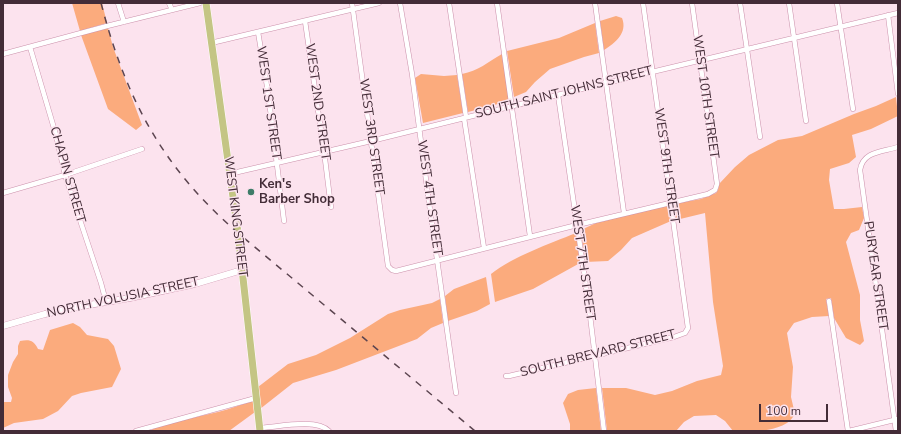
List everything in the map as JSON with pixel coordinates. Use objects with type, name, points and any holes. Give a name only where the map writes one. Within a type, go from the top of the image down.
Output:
[{"type":"main road","name":"WEST KING STREET","points":[[206,3],[230,174],[260,430]]},
{"type":"main road","name":"NORTH VOLUSIA STREET","points":[[3,326],[45,314],[195,284],[242,270]]},
{"type":"street","points":[[118,3],[124,22]]},
{"type":"street","points":[[169,3],[172,10]]},
{"type":"street","points":[[3,54],[200,3]]},
{"type":"street","name":"WEST 3RD STREET","points":[[352,3],[388,266],[392,270],[396,271],[437,260]]},
{"type":"street","points":[[211,43],[378,3]]},
{"type":"street","name":"WEST 4TH STREET","points":[[400,3],[456,393]]},
{"type":"street","points":[[449,3],[484,248]]},
{"type":"street","points":[[497,3],[530,236]]},
{"type":"street","points":[[595,3],[624,213]]},
{"type":"street","name":"WEST 9TH STREET","points":[[643,3],[688,328]]},
{"type":"street","name":"WEST 10TH STREET","points":[[670,202],[708,194],[715,190],[717,184],[692,3]]},
{"type":"street","points":[[740,3],[760,137]]},
{"type":"street","points":[[788,3],[806,121]]},
{"type":"street","points":[[837,3],[853,108]]},
{"type":"street","name":"SOUTH SAINT JOHNS STREET","points":[[230,174],[898,13]]},
{"type":"street","points":[[888,15],[898,94]]},
{"type":"street","name":"WEST 2ND STREET","points":[[305,21],[331,207]]},
{"type":"street","name":"WEST 1ST STREET","points":[[258,32],[268,92],[284,221]]},
{"type":"street","name":"CHAPIN STREET","points":[[30,46],[56,135],[65,175],[106,302]]},
{"type":"street","name":"WEST 7TH STREET","points":[[558,95],[578,225],[604,431]]},
{"type":"street","name":"PURYEAR STREET","points":[[896,431],[896,420],[860,170],[861,163],[866,156],[898,147]]},
{"type":"street","points":[[3,192],[65,175],[142,149]]},
{"type":"street","points":[[437,260],[670,202]]},
{"type":"street","points":[[829,301],[848,431],[896,420]]},
{"type":"street","name":"SOUTH BREVARD STREET","points":[[506,376],[674,338],[685,333],[688,328]]},
{"type":"street","points":[[136,431],[149,429],[256,398]]},
{"type":"street","points":[[260,430],[311,423],[321,425],[329,431]]},
{"type":"street","points":[[321,425],[321,431]]},
{"type":"shaded area","points":[[72,3],[102,3],[107,23],[80,31]]},
{"type":"shaded area","points":[[616,16],[622,18],[622,33],[616,41],[604,50],[600,21]]},
{"type":"shaded area","points":[[595,23],[599,53],[550,69],[526,92],[514,97],[507,51],[559,38]]},
{"type":"shaded area","points":[[108,28],[113,47],[142,125],[136,130],[108,109],[81,35]]},
{"type":"shaded area","points":[[502,54],[509,99],[495,105],[468,112],[462,74],[478,68]]},
{"type":"shaded area","points":[[421,74],[444,76],[457,75],[463,113],[423,123],[415,78]]},
{"type":"shaded area","points":[[896,97],[898,116],[871,129],[852,135],[856,157],[849,163],[830,169],[829,180],[834,209],[862,207],[864,218],[859,230],[851,233],[846,242],[860,295],[860,320],[864,341],[860,345],[846,338],[834,318],[831,298],[826,299],[829,316],[812,317],[794,323],[787,333],[793,367],[791,397],[795,414],[788,422],[781,426],[760,431],[733,431],[725,421],[716,415],[694,416],[684,422],[676,431],[607,431],[602,388],[626,388],[655,395],[672,391],[697,381],[721,375],[723,366],[713,302],[705,213],[676,220],[673,204],[701,199],[716,193],[719,184],[749,155],[778,140],[802,136]]},
{"type":"shaded area","points":[[668,205],[671,221],[632,238],[608,261],[585,262],[581,230],[596,223]]},
{"type":"shaded area","points":[[576,233],[580,263],[533,289],[495,302],[491,274],[521,256]]},
{"type":"shaded area","points":[[486,277],[490,304],[477,311],[448,321],[445,296],[454,289]]},
{"type":"shaded area","points":[[440,299],[443,323],[431,328],[417,339],[336,370],[293,383],[260,409],[258,387],[288,364],[316,355],[350,338],[388,314],[432,303]]},
{"type":"shaded area","points":[[73,323],[80,327],[87,335],[108,339],[114,346],[121,369],[112,387],[72,396],[58,411],[43,419],[14,423],[3,428],[3,402],[11,402],[12,398],[8,387],[8,375],[18,354],[18,346],[20,341],[31,341],[38,349],[43,350],[50,330]]},
{"type":"shaded area","points":[[596,388],[601,431],[570,431],[570,424],[563,403],[568,394],[578,390]]},
{"type":"shaded area","points":[[254,401],[255,412],[229,431],[153,431],[152,429],[222,411]]},
{"type":"railway","points":[[101,3],[122,70],[135,101],[150,129],[168,157],[188,183],[211,208],[238,233],[475,431]]},
{"type":"place","name":"Ken's Barber Shop","points":[[251,192]]}]
